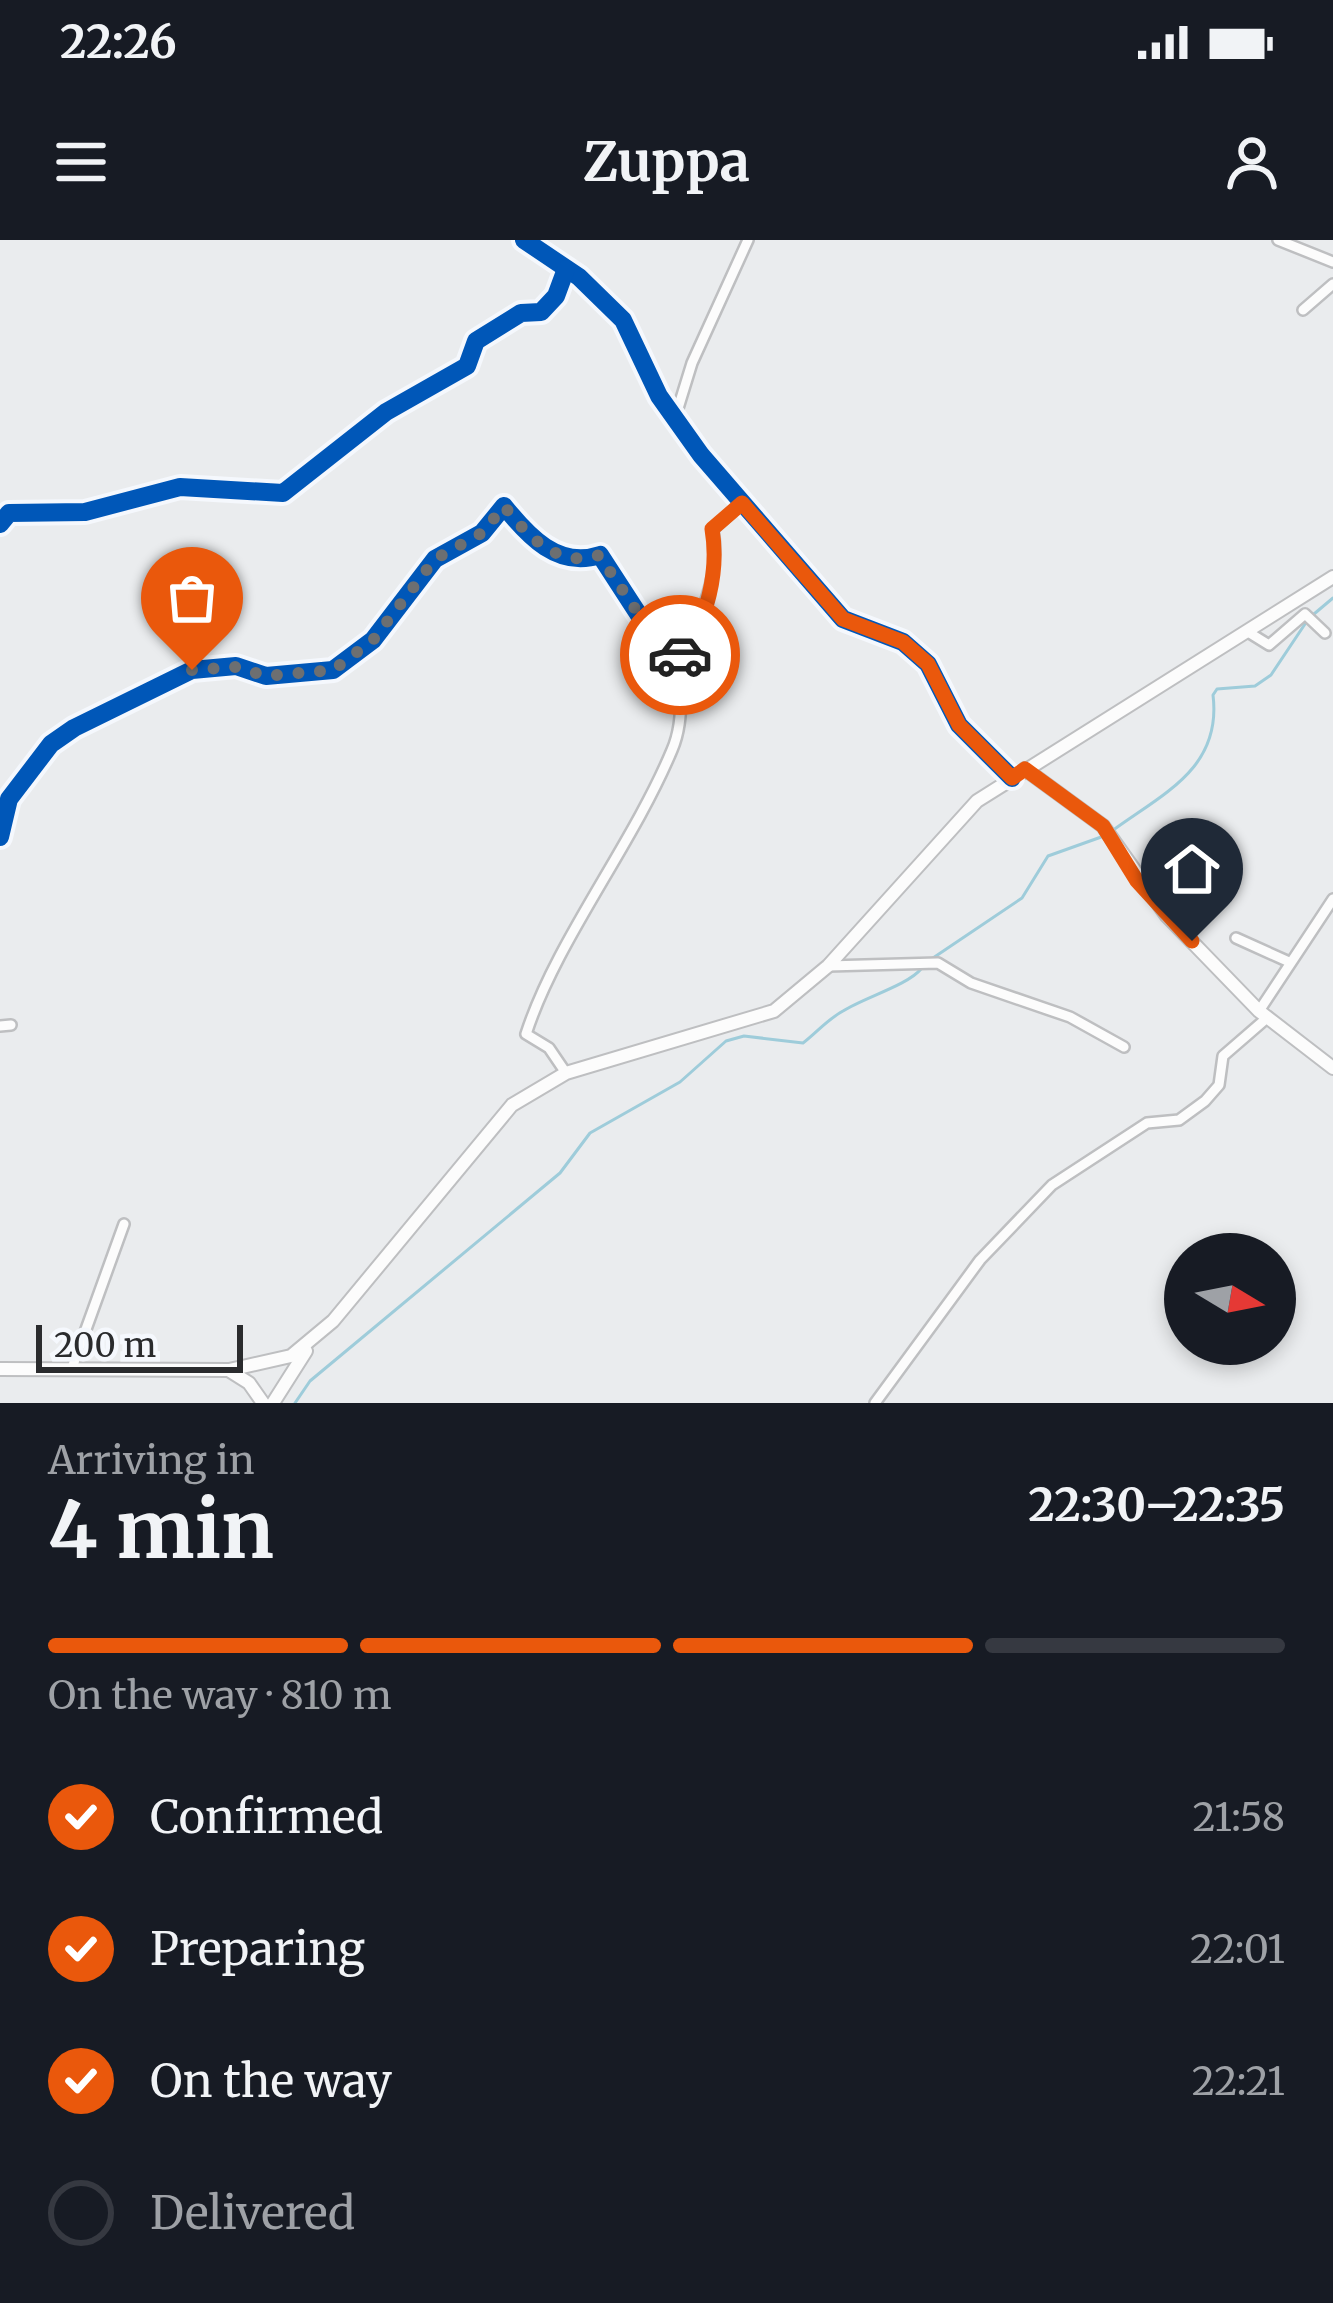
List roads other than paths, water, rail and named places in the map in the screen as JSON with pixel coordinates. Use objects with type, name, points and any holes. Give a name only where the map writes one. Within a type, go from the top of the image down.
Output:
[{"type":"street","points":[[524,240],[566,269],[623,320],[659,396],[742,503],[843,619],[903,642],[928,664],[959,725],[1012,778]]},
{"type":"street","points":[[675,418],[692,363],[748,240]]},
{"type":"street","points":[[1278,240],[1333,262]]},
{"type":"street","points":[[0,524],[9,512],[85,512],[180,487],[283,494],[386,412],[441,376],[467,366],[476,341],[521,313],[541,312],[556,296],[566,269]]},
{"type":"street","points":[[1303,310],[1333,284]]},
{"type":"street","points":[[566,1073],[549,1048],[526,1034],[539,991],[639,822],[673,747],[682,722],[687,658],[709,604],[718,562],[712,529],[742,503]]},
{"type":"street","points":[[0,837],[9,799],[52,744],[74,728],[192,670],[236,667],[266,676],[333,670],[373,640],[435,559],[482,533],[504,506],[539,545],[572,559],[599,555],[662,649],[687,658]]},
{"type":"street","points":[[273,1403],[310,1345],[497,1118],[566,1073],[763,1017],[828,966],[960,816],[1025,769],[1333,577]]},
{"type":"street","points":[[1249,632],[1269,645],[1301,615],[1323,631]]},
{"type":"street","points":[[1025,769],[1103,826],[1152,899],[1263,1014],[1333,1067]]},
{"type":"street","points":[[875,1403],[980,1259],[1052,1185],[1147,1123],[1179,1120],[1205,1101],[1219,1085],[1223,1056],[1263,1014],[1287,961],[1333,898]]},
{"type":"street","points":[[1236,938],[1287,961]]},
{"type":"street","points":[[828,966],[932,962],[970,983],[1070,1017],[1124,1047]]},
{"type":"street","points":[[72,1368],[124,1224]]},
{"type":"street","points":[[0,1369],[229,1370],[278,1361],[310,1345]]},
{"type":"street","points":[[229,1370],[249,1383],[263,1403]]},
{"type":"waterway","points":[[1314,614],[1333,598]]},
{"type":"waterway","points":[[1112,831],[1169,791],[1199,760],[1208,742],[1217,689],[1255,686],[1271,675],[1307,621]]},
{"type":"waterway","points":[[927,962],[1022,898],[1048,856],[1104,836]]},
{"type":"waterway","points":[[295,1403],[310,1381],[560,1173],[590,1133],[680,1082],[726,1041],[744,1036],[803,1043],[838,1014],[921,969]]}]
